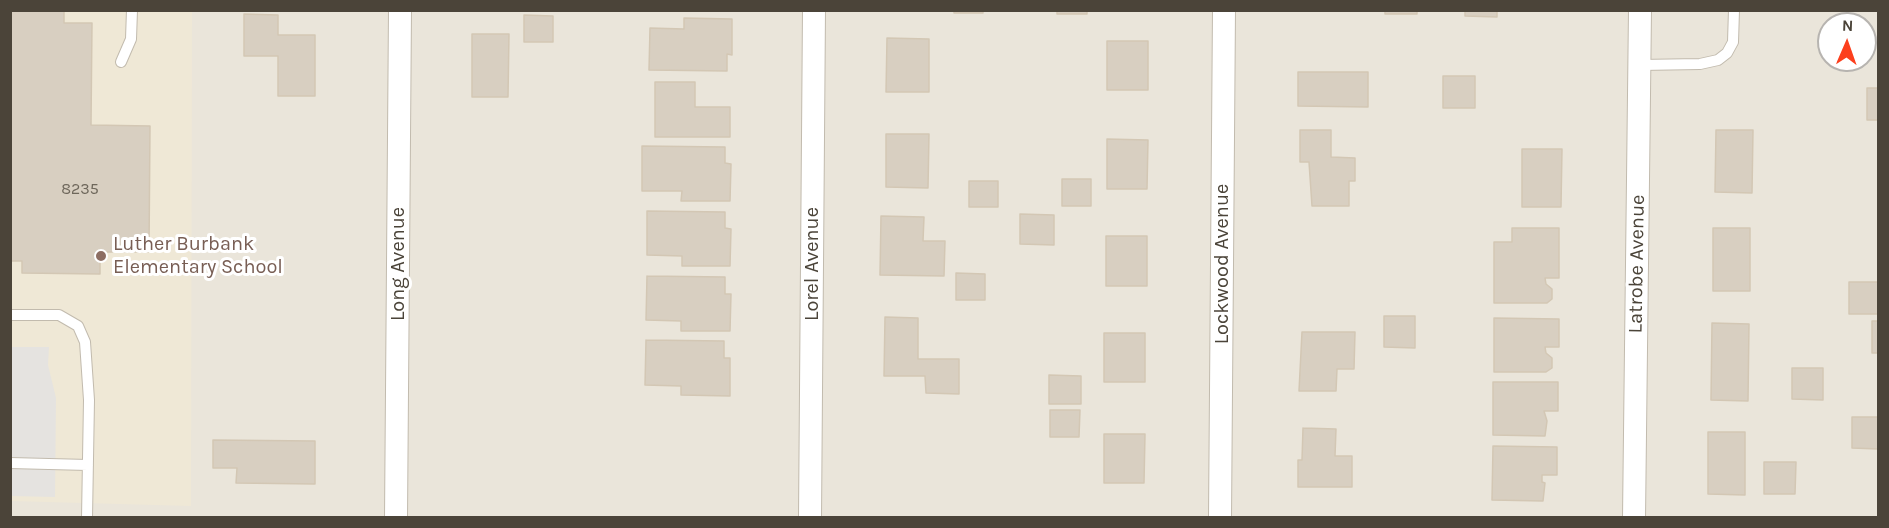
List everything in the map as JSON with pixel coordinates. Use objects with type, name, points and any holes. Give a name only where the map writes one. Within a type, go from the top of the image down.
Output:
[{"type":"street","name":"Long Avenue","points":[[396,518],[400,10]]},
{"type":"street","name":"Lorel Avenue","points":[[810,518],[814,10]]},
{"type":"street","name":"Lockwood Avenue","points":[[1220,518],[1224,10]]},
{"type":"street","name":"Latrobe Avenue","points":[[1634,518],[1640,10]]},
{"type":"lane","points":[[121,62],[130,39],[132,10]]},
{"type":"lane","points":[[1640,65],[1700,64],[1718,60],[1727,53],[1733,42],[1734,10]]},
{"type":"lane","points":[[10,315],[59,315],[78,326],[85,342],[89,366],[87,518]]},
{"type":"lane","points":[[10,463],[88,465]]},
{"type":"shaded area","points":[[11,11],[1878,11],[1878,517],[11,517]]},
{"type":"shaded area","name":"Luther Burbank Elementary School","points":[[11,11],[192,11],[191,506],[11,501]]},
{"type":"shaded area","points":[[11,347],[49,347],[48,365],[56,398],[55,497],[11,496]]},
{"type":"building","points":[[10,10],[64,10],[64,23],[92,23],[91,125],[150,126],[149,252],[100,252],[100,274],[22,273],[22,261],[10,261]]},
{"type":"building","points":[[954,10],[983,10],[983,13],[954,13]]},
{"type":"building","points":[[1057,10],[1087,10],[1087,14],[1057,14]]},
{"type":"building","points":[[1385,10],[1417,10],[1417,14],[1385,14]]},
{"type":"building","points":[[1465,10],[1497,10],[1497,17],[1465,16]]},
{"type":"building","points":[[244,14],[278,15],[278,35],[315,35],[315,96],[278,96],[278,56],[244,56]]},
{"type":"building","points":[[524,15],[553,16],[553,42],[524,42]]},
{"type":"building","points":[[684,18],[732,19],[732,55],[727,54],[727,71],[649,70],[650,28],[684,29]]},
{"type":"building","points":[[472,34],[509,34],[508,97],[472,97]]},
{"type":"building","points":[[887,38],[929,39],[929,92],[886,92]]},
{"type":"building","points":[[1107,41],[1148,41],[1148,90],[1107,90]]},
{"type":"building","points":[[1298,72],[1368,72],[1368,107],[1298,106]]},
{"type":"building","points":[[1443,76],[1475,76],[1475,108],[1443,108]]},
{"type":"building","points":[[655,82],[695,82],[695,107],[730,107],[730,137],[655,137]]},
{"type":"building","points":[[1867,88],[1878,88],[1878,120],[1867,120]]},
{"type":"building","points":[[1300,130],[1331,130],[1331,157],[1355,158],[1355,181],[1349,181],[1349,206],[1312,206],[1309,162],[1300,162]]},
{"type":"building","points":[[1716,130],[1753,130],[1752,193],[1715,192]]},
{"type":"building","points":[[886,134],[929,134],[928,188],[886,187]]},
{"type":"building","points":[[1107,139],[1148,140],[1147,189],[1107,189]]},
{"type":"building","points":[[642,146],[725,147],[725,163],[731,164],[730,201],[681,201],[682,191],[642,191]]},
{"type":"building","points":[[1522,149],[1562,149],[1561,207],[1522,207]]},
{"type":"building","points":[[1062,179],[1091,179],[1091,206],[1062,206]]},
{"type":"building","points":[[969,181],[998,181],[998,207],[969,207]]},
{"type":"building","points":[[647,211],[725,212],[725,228],[731,229],[730,266],[682,266],[682,256],[647,255]]},
{"type":"building","points":[[1020,214],[1054,215],[1054,245],[1020,244]]},
{"type":"building","points":[[881,216],[924,217],[923,241],[945,241],[944,276],[880,275]]},
{"type":"building","points":[[1512,228],[1559,228],[1559,278],[1545,278],[1546,284],[1552,289],[1552,299],[1547,303],[1494,303],[1494,242],[1512,242]]},
{"type":"building","points":[[1713,228],[1750,228],[1750,291],[1713,291]]},
{"type":"building","points":[[1106,236],[1147,236],[1147,286],[1106,286]]},
{"type":"building","points":[[956,273],[985,274],[985,300],[956,300]]},
{"type":"building","points":[[647,276],[725,277],[725,294],[731,294],[730,331],[681,331],[681,321],[646,320]]},
{"type":"building","points":[[1849,282],[1878,282],[1878,314],[1849,314]]},
{"type":"building","points":[[1384,316],[1415,316],[1415,348],[1384,347]]},
{"type":"building","points":[[885,317],[918,318],[918,359],[959,359],[959,394],[926,393],[925,376],[884,376]]},
{"type":"building","points":[[1494,318],[1559,319],[1559,347],[1545,347],[1546,353],[1552,358],[1552,368],[1546,372],[1494,372]]},
{"type":"building","points":[[1872,321],[1878,321],[1878,353],[1872,353]]},
{"type":"building","points":[[1712,323],[1749,324],[1748,401],[1711,400]]},
{"type":"building","points":[[1302,332],[1355,332],[1354,369],[1337,369],[1336,391],[1299,391]]},
{"type":"building","points":[[1104,333],[1145,333],[1145,382],[1104,382]]},
{"type":"building","points":[[646,340],[724,341],[724,358],[730,358],[730,396],[681,395],[681,386],[645,385]]},
{"type":"building","points":[[1792,368],[1823,368],[1823,400],[1792,399]]},
{"type":"building","points":[[1049,375],[1081,376],[1081,404],[1049,404]]},
{"type":"building","points":[[1493,382],[1558,382],[1558,411],[1544,411],[1547,421],[1545,436],[1493,435]]},
{"type":"building","points":[[1050,410],[1080,410],[1079,437],[1050,437]]},
{"type":"building","points":[[1852,417],[1878,417],[1878,449],[1852,448]]},
{"type":"building","points":[[1303,428],[1336,429],[1335,456],[1352,456],[1352,487],[1298,487],[1298,460],[1302,460]]},
{"type":"building","points":[[1708,432],[1745,432],[1745,495],[1708,494]]},
{"type":"building","points":[[1104,434],[1145,434],[1144,483],[1104,483]]},
{"type":"building","points":[[213,440],[315,441],[315,484],[236,483],[237,468],[213,468]]},
{"type":"building","points":[[1493,446],[1557,447],[1557,475],[1542,475],[1542,482],[1545,483],[1543,501],[1492,500]]},
{"type":"building","points":[[1764,462],[1796,462],[1795,494],[1764,494]]},
{"type":"place","name":"Luther Burbank Elementary School","points":[[101,256]]}]
